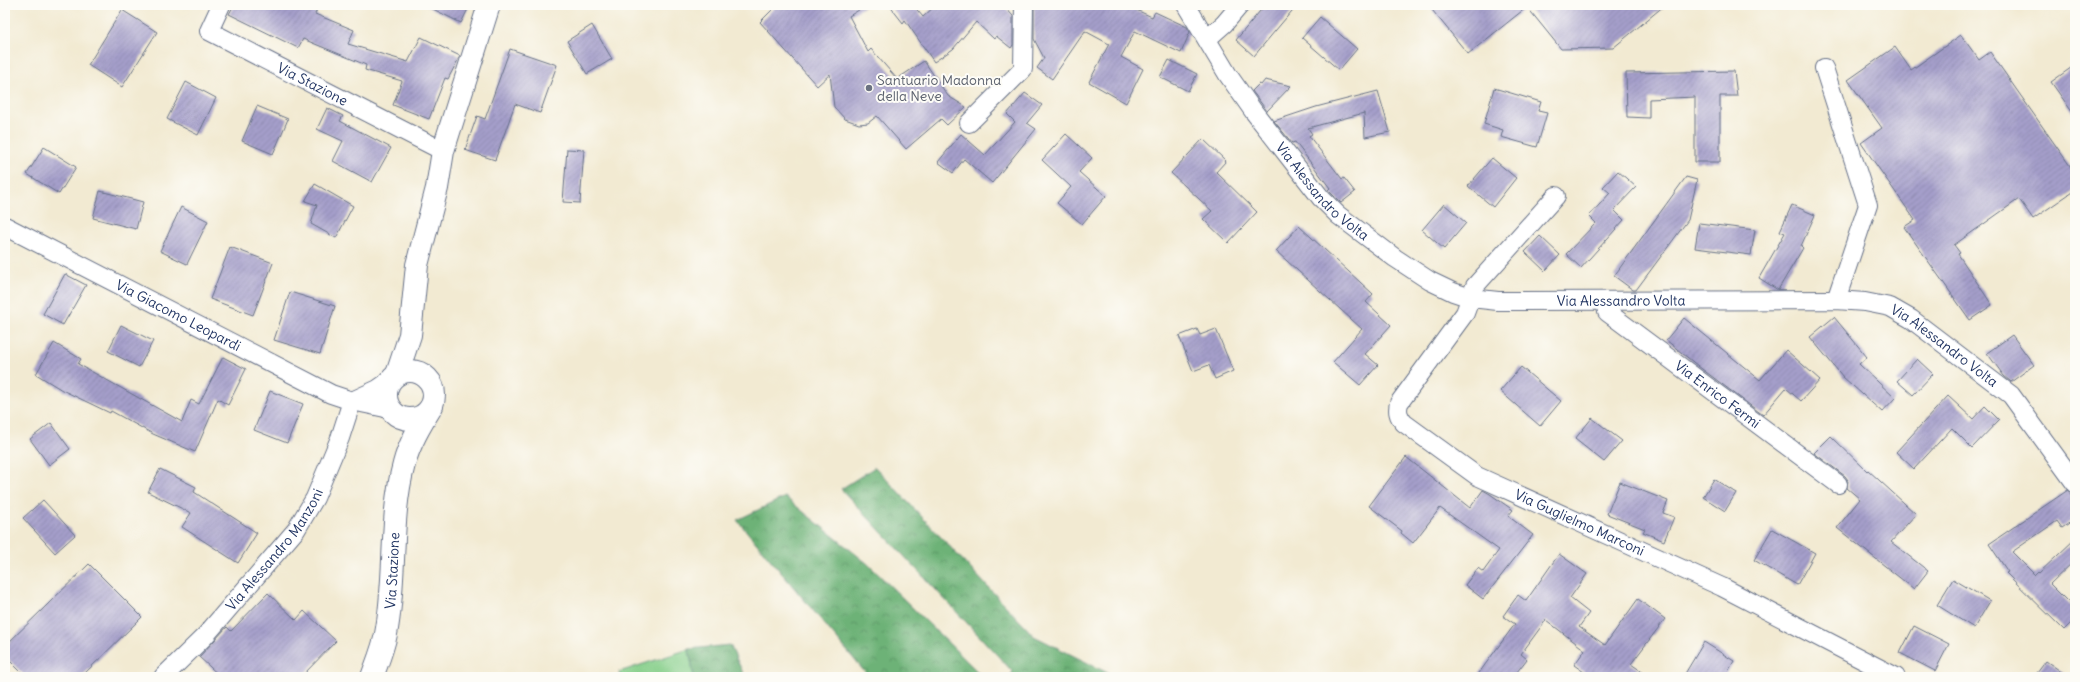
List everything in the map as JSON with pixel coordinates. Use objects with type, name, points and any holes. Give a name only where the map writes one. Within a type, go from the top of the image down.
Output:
[{"type":"main road","points":[[412,323],[416,344],[429,379],[433,385],[435,395],[432,406],[421,416],[413,419],[403,418],[393,411],[386,394],[394,377],[412,323],[417,265],[437,188],[442,150],[489,5]]},
{"type":"main road","points":[[394,377],[410,370],[421,373],[429,379]]},
{"type":"main road","name":"Via Stazione","points":[[404,462],[420,425],[432,406]]},
{"type":"main road","name":"Via Stazione","points":[[372,677],[386,632],[395,517],[404,462],[403,432],[400,422],[393,411]]},
{"type":"street","name":"Via Stazione","points":[[221,5],[209,31],[442,150]]},
{"type":"street","points":[[969,123],[1023,69],[1024,5]]},
{"type":"street","name":"Via Alessandro Volta","points":[[1186,5],[1228,75],[1254,112],[1321,198],[1338,215],[1395,258],[1430,281],[1453,292],[1472,298],[1498,302],[1836,300],[1865,302],[1890,307],[1911,319],[2011,395],[2075,483]]},
{"type":"street","points":[[1207,39],[1224,24],[1240,5]]},
{"type":"street","points":[[1824,68],[1868,205],[1836,300]]},
{"type":"street","name":"Via Guglielmo Marconi","points":[[1556,196],[1475,286],[1472,298],[1465,313],[1399,403],[1397,410],[1399,418],[1477,476],[1722,587],[1896,677]]},
{"type":"street","name":"Via Giacomo Leopardi","points":[[5,226],[330,394],[393,411]]},
{"type":"street","name":"Via Enrico Fermi","points":[[1605,301],[1607,312],[1838,484]]},
{"type":"street","points":[[352,401],[378,389],[394,377]]},
{"type":"street","name":"Via Alessandro Manzoni","points":[[163,677],[205,636],[296,530],[315,498],[340,438],[352,401]]},
{"type":"green space","points":[[875,467],[1034,636],[1116,677],[1008,677],[1013,672],[841,489]]},
{"type":"green space","points":[[785,497],[868,564],[983,677],[869,677],[737,520]]},
{"type":"green space","points":[[730,645],[745,677],[694,677],[689,649]]},
{"type":"green space","points":[[689,649],[694,677],[621,677],[619,672]]},
{"type":"building","points":[[234,5],[319,5],[315,14],[354,30],[348,44],[408,62],[421,37],[460,56],[448,79],[445,78],[429,119],[393,105],[402,81],[365,70],[366,65],[303,39],[298,48],[229,14]]},
{"type":"building","points":[[425,5],[470,5],[461,23]]},
{"type":"building","points":[[777,5],[867,5],[849,16],[868,52],[871,49],[897,79],[924,61],[948,96],[966,107],[947,125],[941,119],[906,149],[877,116],[868,123],[859,124],[845,119],[834,107],[830,74],[817,86],[760,22]]},
{"type":"building","points":[[889,5],[913,5],[923,17],[936,5],[1003,5],[1013,16],[1013,45],[1011,48],[996,36],[994,39],[976,22],[953,49],[934,62],[905,20],[903,23]]},
{"type":"building","points":[[1034,5],[1125,5],[1152,17],[1155,12],[1187,27],[1190,32],[1181,53],[1135,31],[1121,57],[1143,69],[1126,103],[1089,82],[1109,44],[1085,31],[1052,79],[1037,68],[1044,58],[1034,39]]},
{"type":"building","points":[[1265,5],[1297,5],[1254,56],[1236,40]]},
{"type":"building","points":[[1428,5],[1665,5],[1613,48],[1561,49],[1527,7],[1468,54]]},
{"type":"building","points":[[122,10],[157,32],[122,87],[88,65]]},
{"type":"building","points":[[1320,17],[1357,49],[1339,70],[1302,38]]},
{"type":"building","points":[[592,25],[612,59],[587,74],[567,41]]},
{"type":"building","points":[[1961,35],[1979,60],[1990,52],[2075,173],[2075,190],[2033,219],[2019,199],[1954,245],[1960,253],[1958,254],[1992,305],[1970,320],[1904,227],[1915,220],[1861,143],[1882,128],[1848,80],[1895,47],[1911,70]]},
{"type":"building","points":[[510,49],[557,65],[540,113],[515,104],[495,160],[465,150],[477,116],[485,119]]},
{"type":"building","points":[[1169,60],[1197,74],[1188,91],[1160,77]]},
{"type":"building","points":[[2075,65],[2075,116],[2051,82]]},
{"type":"building","points":[[1734,71],[1737,96],[1720,96],[1720,162],[1695,162],[1695,97],[1649,99],[1649,118],[1627,117],[1626,73]]},
{"type":"building","points":[[1265,80],[1291,86],[1267,111],[1252,91],[1259,84],[1261,85]]},
{"type":"building","points":[[186,82],[216,98],[198,135],[167,119]]},
{"type":"building","points":[[1494,88],[1541,102],[1538,111],[1547,113],[1537,147],[1501,137],[1503,130],[1484,124]]},
{"type":"building","points":[[1378,91],[1390,132],[1365,137],[1364,113],[1308,128],[1312,134],[1309,136],[1342,179],[1344,178],[1355,192],[1341,203],[1328,190],[1330,188],[1295,142],[1292,143],[1274,121],[1316,107]]},
{"type":"building","points":[[1025,93],[1042,105],[1027,123],[1036,129],[992,183],[964,159],[953,173],[938,162],[961,134],[985,155],[1015,122],[1007,114]]},
{"type":"building","points":[[257,106],[288,119],[273,154],[242,141]]},
{"type":"building","points":[[327,108],[343,116],[340,121],[391,148],[372,182],[333,161],[343,141],[317,129]]},
{"type":"building","points":[[1066,134],[1092,158],[1079,172],[1106,196],[1082,224],[1057,203],[1071,187],[1042,160]]},
{"type":"building","points":[[1203,139],[1226,161],[1216,172],[1257,212],[1228,243],[1203,219],[1212,211],[1171,173]]},
{"type":"building","points":[[44,147],[76,167],[59,194],[27,174]]},
{"type":"building","points":[[567,149],[584,150],[580,203],[563,202]]},
{"type":"building","points":[[1492,158],[1516,178],[1493,207],[1468,186]]},
{"type":"building","points":[[1618,171],[1636,187],[1614,210],[1624,220],[1581,268],[1566,254],[1596,223],[1589,216],[1610,193],[1603,187]]},
{"type":"building","points":[[1686,177],[1697,180],[1688,220],[1636,290],[1633,290],[1614,276]]},
{"type":"building","points":[[315,184],[353,206],[336,238],[311,224],[317,205],[305,201]]},
{"type":"building","points":[[100,191],[143,202],[136,229],[93,218]]},
{"type":"building","points":[[1444,204],[1466,223],[1444,249],[1422,230]]},
{"type":"building","points":[[1792,205],[1815,215],[1801,246],[1803,248],[1778,290],[1759,278],[1785,233],[1780,231]]},
{"type":"building","points":[[181,207],[208,221],[187,264],[160,251]]},
{"type":"building","points":[[1699,223],[1755,230],[1751,255],[1695,248]]},
{"type":"building","points":[[1299,226],[1373,294],[1366,302],[1391,325],[1365,354],[1378,365],[1360,385],[1333,362],[1362,329],[1276,251]]},
{"type":"building","points":[[1540,236],[1560,255],[1545,271],[1525,252]]},
{"type":"building","points":[[230,247],[273,263],[253,315],[210,299]]},
{"type":"building","points":[[65,274],[86,285],[63,325],[43,314]]},
{"type":"building","points":[[290,292],[335,306],[320,354],[274,340]]},
{"type":"building","points":[[1834,317],[1867,357],[1859,364],[1895,398],[1882,412],[1843,377],[1810,337]]},
{"type":"building","points":[[1684,318],[1760,380],[1786,350],[1820,380],[1801,401],[1786,388],[1763,415],[1666,340]]},
{"type":"building","points":[[121,325],[153,341],[139,367],[108,351]]},
{"type":"building","points":[[1197,329],[1200,335],[1216,329],[1233,371],[1215,379],[1209,365],[1193,371],[1179,336]]},
{"type":"building","points":[[2012,335],[2034,365],[2011,382],[2004,376],[1987,353]]},
{"type":"building","points":[[54,343],[81,359],[78,364],[182,422],[191,400],[199,404],[223,357],[246,369],[228,405],[218,399],[195,452],[153,434],[111,411],[110,413],[62,390],[36,374]]},
{"type":"building","points":[[1917,359],[1933,374],[1913,395],[1897,381]]},
{"type":"building","points":[[1521,367],[1561,401],[1540,426],[1500,391]]},
{"type":"building","points":[[270,391],[303,404],[287,443],[254,430]]},
{"type":"building","points":[[1948,396],[1973,419],[1985,406],[1999,420],[1972,448],[1952,428],[1914,469],[1896,452]]},
{"type":"building","points":[[1592,418],[1622,441],[1604,462],[1575,439]]},
{"type":"building","points":[[51,423],[70,449],[49,465],[30,439]]},
{"type":"building","points":[[1831,436],[1867,471],[1868,470],[1916,514],[1891,542],[1928,571],[1914,589],[1837,528],[1860,499],[1847,488],[1848,480],[1845,476],[1814,453]]},
{"type":"building","points":[[1406,457],[1470,508],[1483,490],[1490,494],[1513,510],[1508,516],[1533,535],[1483,599],[1465,585],[1478,568],[1483,572],[1499,550],[1440,508],[1413,543],[1401,533],[1402,531],[1369,506]]},
{"type":"building","points":[[160,469],[196,487],[194,492],[257,533],[238,563],[182,527],[191,513],[148,492]]},
{"type":"building","points":[[1714,479],[1736,493],[1725,511],[1703,497]]},
{"type":"building","points":[[1620,482],[1668,501],[1663,513],[1674,517],[1664,541],[1643,532],[1645,529],[1607,514]]},
{"type":"building","points":[[2068,490],[2075,501],[2075,519],[2062,528],[2057,521],[2012,552],[2035,575],[2075,539],[2075,560],[2050,584],[2075,609],[2075,619],[2064,630],[2006,573],[2008,572],[1989,544]]},
{"type":"building","points":[[43,500],[75,535],[55,553],[23,518]]},
{"type":"building","points":[[1772,529],[1815,553],[1797,585],[1754,560]]},
{"type":"building","points":[[1559,554],[1587,574],[1570,598],[1589,613],[1579,627],[1605,645],[1638,599],[1665,619],[1631,664],[1650,677],[1591,677],[1574,665],[1585,650],[1546,620],[1521,654],[1527,659],[1513,677],[1476,677],[1515,624],[1503,616],[1518,595],[1526,601]]},
{"type":"building","points":[[89,564],[142,617],[81,677],[26,677],[5,656],[5,646]]},
{"type":"building","points":[[1953,579],[1990,601],[1974,628],[1937,605]]},
{"type":"building","points":[[268,593],[296,620],[304,611],[336,641],[301,677],[221,677],[199,657],[227,627],[231,631]]},
{"type":"building","points":[[1914,626],[1949,644],[1935,671],[1900,653]]},
{"type":"building","points":[[1704,642],[1734,661],[1725,677],[1683,677]]},
{"type":"building","points":[[2046,661],[2069,677],[2034,677]]},
{"type":"place","name":"Santuario Madonna della Neve","points":[[869,88]]}]
